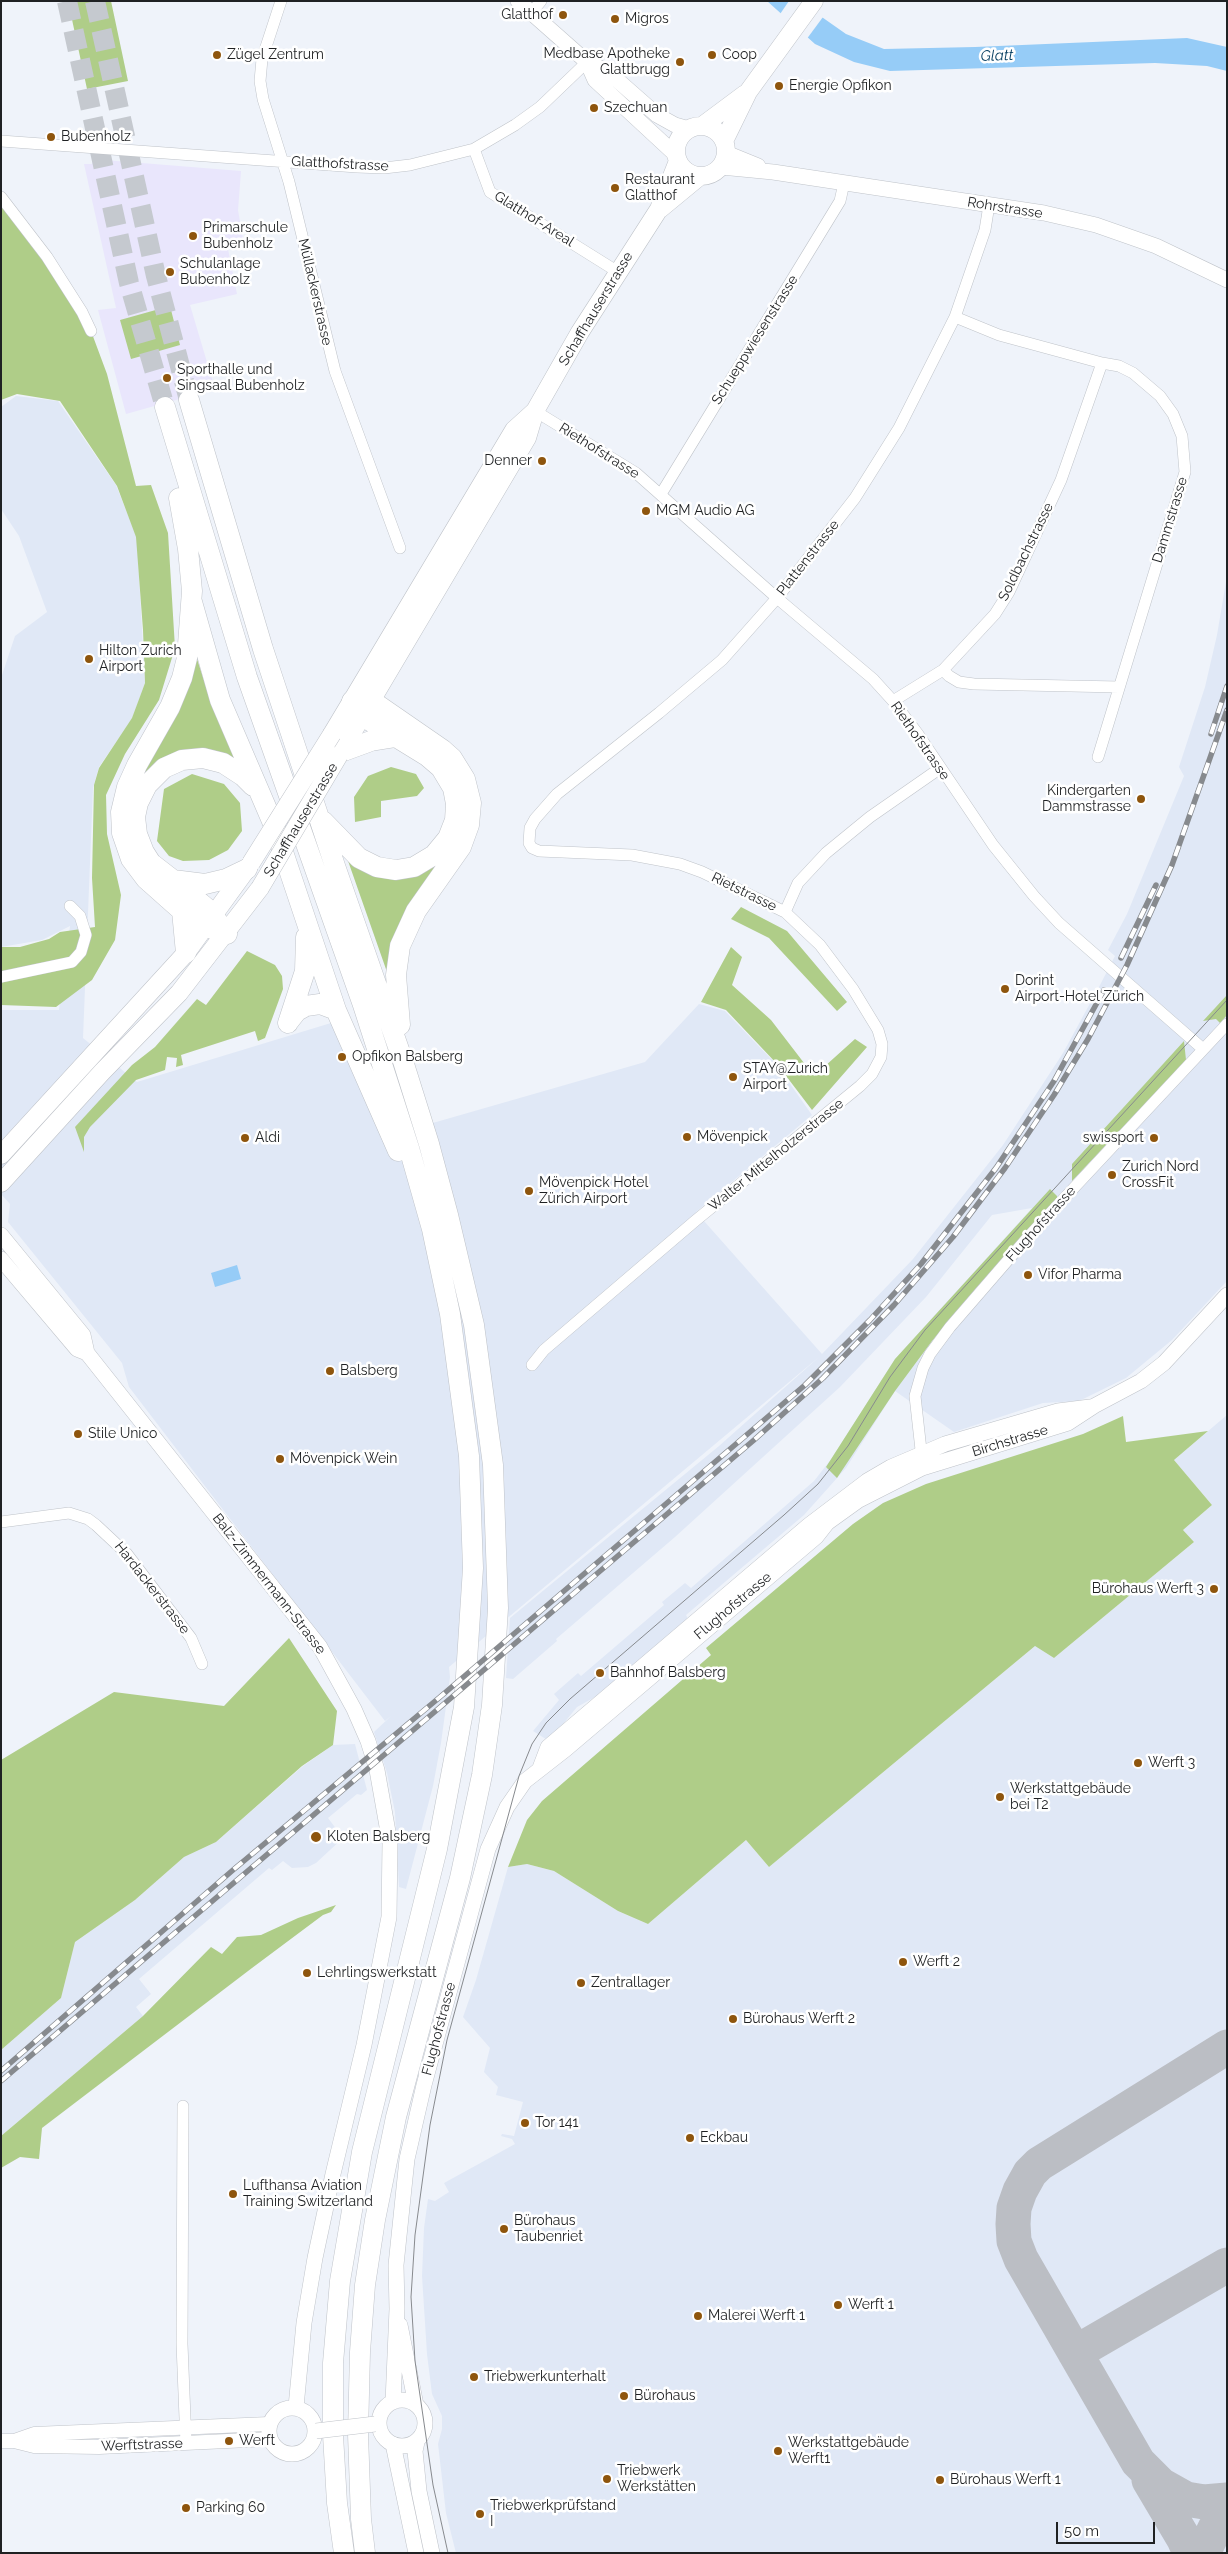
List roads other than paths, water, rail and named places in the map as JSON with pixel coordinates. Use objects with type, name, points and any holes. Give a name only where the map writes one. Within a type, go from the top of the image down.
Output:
[{"type":"highway","points":[[189,400],[247,598],[318,815],[403,1062],[448,1215],[480,1360],[494,1474],[498,1608],[492,1705],[482,1775],[464,1862],[406,2077],[386,2164],[365,2285],[359,2382],[359,2474],[365,2553]]},
{"type":"highway","points":[[211,921],[182,911],[138,871],[126,850],[121,821],[123,800],[131,776],[165,718],[182,678],[190,637],[192,602],[188,549],[163,408],[247,677],[380,1055],[432,1230],[450,1314],[469,1456],[473,1530],[472,1617],[464,1707],[447,1807],[420,1922],[374,2098],[345,2242],[336,2320],[332,2395],[334,2472],[344,2553]]},
{"type":"highway","points":[[192,602],[220,700],[275,828],[336,1010],[432,1230]]},
{"type":"highway","points":[[318,815],[353,853],[377,867],[396,870],[414,867],[428,860],[448,838],[455,820],[456,804],[453,788],[446,775],[435,763],[396,738],[362,706]]},
{"type":"highway","points":[[362,706],[433,743],[452,758],[464,778],[471,803],[469,825],[461,847],[416,911],[400,946],[396,988],[403,1062]]},
{"type":"highway","points":[[340,754],[371,741],[396,738]]},
{"type":"highway","points":[[227,934],[211,921],[173,880],[147,858],[139,840],[136,826],[136,810],[140,797],[158,773],[182,760],[210,759],[223,762],[238,772],[259,794]]},
{"type":"highway","points":[[173,880],[205,884],[226,879],[249,866]]},
{"type":"highway","points":[[182,911],[186,954]]},
{"type":"highway","points":[[304,912],[307,955],[305,971],[288,1023],[297,1011],[306,1006],[320,1004],[336,1010]]},
{"type":"highway","points":[[359,2382],[362,2469],[374,2553]]},
{"type":"main road","points":[[518,1],[537,7],[587,62],[595,80],[677,158],[687,172],[700,176]]},
{"type":"main road","name":"Schaffhauserstrasse","points":[[660,209],[700,176],[715,172],[748,92],[814,1]]},
{"type":"main road","points":[[587,62],[607,71],[657,115],[675,125],[715,130],[724,154]]},
{"type":"main road","name":"Schaffhauserstrasse","points":[[1,1183],[102,1072],[179,993],[227,934],[260,888],[340,754],[362,706],[514,430],[535,411],[618,272],[660,209],[677,158],[680,138],[748,92]]},
{"type":"main road","name":"Rohrstrasse","points":[[724,154],[773,172],[1044,213],[1096,225],[1156,246],[1227,280]]},
{"type":"main road","name":"Schaffhauserstrasse","points":[[1,1156],[186,954],[249,866],[332,734],[362,706]]},
{"type":"main road","name":"Balz-Zimmermann-Strasse","points":[[1,1235],[83,1335],[88,1353],[320,1647],[346,1692],[368,1741],[385,1805],[391,1862],[387,1926],[366,2037],[333,2174],[312,2276],[304,2323],[296,2407]]},
{"type":"main road","name":"Balz-Zimmermann-Strasse","points":[[1,1259],[77,1349],[88,1353]]},
{"type":"main road","name":"Birchstrasse","points":[[922,1468],[1068,1423],[1094,1406],[1121,1393],[1164,1363],[1227,1295]]},
{"type":"main road","name":"Birchstrasse","points":[[923,1452],[1058,1410],[1094,1406]]},
{"type":"main road","name":"Flughofstrasse","points":[[540,1768],[548,1748],[835,1504],[867,1481],[923,1452]]},
{"type":"main road","name":"Flughofstrasse","points":[[393,2402],[397,2309],[396,2264],[400,2210],[407,2158],[424,2085],[488,1849],[507,1807],[525,1781],[566,1749],[816,1537],[827,1523],[875,1490],[922,1468]]},
{"type":"main road","name":"Flughofstrasse","points":[[397,2309],[416,2404]]},
{"type":"main road","points":[[377,2424],[383,2411],[393,2402],[407,2400],[416,2404],[426,2421],[423,2434],[417,2442],[415,2451],[418,2484],[432,2553]]},
{"type":"main road","points":[[296,2407],[302,2409],[312,2418],[316,2431],[310,2446],[296,2454],[280,2451],[270,2432],[277,2413],[282,2409],[296,2407]]},
{"type":"main road","points":[[316,2431],[377,2424]]},
{"type":"main road","points":[[377,2424],[383,2436],[393,2444],[405,2446],[417,2442]]},
{"type":"main road","points":[[393,2444],[416,2553]]},
{"type":"street","name":"Müllackerstrasse","points":[[281,1],[262,59],[260,81],[263,100],[283,161],[335,371],[400,548]]},
{"type":"street","name":"Glatthofstrasse","points":[[1,141],[384,168],[441,159],[474,149],[516,125],[540,107],[587,62]]},
{"type":"street","name":"Glatthof-Areal","points":[[474,149],[490,192],[618,272]]},
{"type":"street","name":"Schueppwiesenstrasse","points":[[661,494],[840,201],[844,183]]},
{"type":"street","points":[[1,197],[47,257],[82,312],[91,331]]},
{"type":"street","name":"Plattenstrasse","points":[[528,838],[535,818],[557,794],[722,660],[777,598],[855,498],[904,420],[955,317],[985,230],[989,205]]},
{"type":"street","name":"Dammstrasse","points":[[955,317],[999,335],[1118,366],[1133,373],[1153,387],[1173,414],[1182,436],[1185,472],[1098,757]]},
{"type":"street","name":"Soldbachstrasse","points":[[894,701],[943,670],[995,614],[1009,592],[1061,480],[1102,363]]},
{"type":"street","name":"Riethofstrasse","points":[[535,411],[633,471],[777,598],[873,679],[894,701],[992,845],[1034,896],[1092,952],[1203,1049]]},
{"type":"street","points":[[943,670],[948,676],[959,682],[974,684],[1119,687]]},
{"type":"street","name":"Rietstrasse","points":[[528,838],[532,848],[539,851],[632,855],[680,864],[702,872],[785,912],[798,883],[826,853],[870,817],[939,769]]},
{"type":"street","points":[[1,977],[72,962],[82,952],[86,935],[80,916],[70,906]]},
{"type":"street","name":"Walter Mittelholzerstrasse","points":[[532,1365],[544,1350],[872,1074],[881,1057],[882,1044],[878,1030],[853,989],[820,945],[785,912]]},
{"type":"street","name":"Flughofstrasse","points":[[922,1468],[923,1452],[915,1407],[915,1396],[930,1354],[950,1327],[1028,1237],[1227,1024]]},
{"type":"street","name":"Hardackerstrasse","points":[[1,1522],[70,1513],[88,1519],[105,1531],[127,1554],[191,1638],[202,1664]]},
{"type":"street","points":[[182,2106],[182,2344],[186,2436]]},
{"type":"street","name":"Werftstrasse","points":[[8,2441],[34,2446],[100,2446],[186,2436],[270,2432]]},
{"type":"water","name":"Glatt","points":[[767,1],[799,1],[846,34],[884,49],[1187,38],[1227,47],[1227,71],[1207,66],[1155,63],[890,71],[854,62],[815,44]]},
{"type":"water","points":[[237,1265],[241,1279],[215,1287],[211,1273]]},
{"type":"tunnel","points":[[67,1],[129,283],[165,407]]},
{"type":"tunnel","points":[[95,1],[156,276],[189,400]]},
{"type":"tram line","points":[[448,2553],[433,2485],[415,2361],[411,2297],[415,2235],[430,2125],[447,2040],[519,1776],[532,1744],[546,1723],[570,1699],[818,1484],[848,1446],[890,1377],[925,1330],[1227,1000]]},
{"type":"railway","points":[[1211,734],[1227,686]]},
{"type":"railway","points":[[1,2081],[754,1440],[823,1378],[894,1305],[953,1237],[1005,1168],[1054,1095],[1088,1039],[1127,965],[1172,865],[1227,710]]},
{"type":"railway","points":[[1121,958],[1156,885]]},
{"type":"railway","points":[[1,2071],[233,1870],[440,1697],[805,1385],[870,1320],[921,1264],[996,1168],[1054,1081],[1104,990]]},
{"type":"place","name":"Glatthof","points":[[563,15]]},
{"type":"place","name":"Migros","points":[[615,19]]},
{"type":"place","name":"Zügel Zentrum","points":[[217,55]]},
{"type":"place","name":"Coop","points":[[712,55]]},
{"type":"place","name":"Medbase Apotheke Glattbrugg","points":[[680,62]]},
{"type":"place","name":"Energie Opfikon","points":[[779,86]]},
{"type":"place","name":"Szechuan","points":[[594,108]]},
{"type":"place","name":"Bubenholz","points":[[51,137]]},
{"type":"place","name":"Restaurant Glatthof","points":[[615,188]]},
{"type":"place","name":"Primarschule Bubenholz","points":[[193,236]]},
{"type":"place","name":"Schulanlage Bubenholz","points":[[170,272]]},
{"type":"place","name":"Sporthalle und Singsaal Bubenholz","points":[[167,378]]},
{"type":"place","name":"Denner","points":[[542,461]]},
{"type":"place","name":"MGM Audio AG","points":[[646,511]]},
{"type":"place","name":"Hilton Zurich Airport","points":[[89,659]]},
{"type":"place","name":"Kindergarten Dammstrasse","points":[[1141,799]]},
{"type":"place","name":"Dorint Airport-Hotel Zürich","points":[[1005,989]]},
{"type":"place","name":"Opfikon Balsberg","points":[[342,1057]]},
{"type":"place","name":"STAY@Zurich Airport","points":[[733,1077]]},
{"type":"place","name":"Mövenpick","points":[[687,1137]]},
{"type":"place","name":"Aldi","points":[[245,1138]]},
{"type":"place","name":"swissport","points":[[1154,1138]]},
{"type":"place","name":"Zurich Nord CrossFit","points":[[1112,1175]]},
{"type":"place","name":"Mövenpick Hotel Zürich Airport","points":[[529,1191]]},
{"type":"place","name":"Vifor Pharma","points":[[1028,1275]]},
{"type":"place","name":"Balsberg","points":[[330,1371]]},
{"type":"place","name":"Stile Unico","points":[[78,1434]]},
{"type":"place","name":"Mövenpick Wein","points":[[280,1459]]},
{"type":"place","name":"Bürohaus Werft 3","points":[[1214,1589]]},
{"type":"place","name":"Bahnhof Balsberg","points":[[600,1673]]},
{"type":"place","name":"Werft 3","points":[[1138,1763]]},
{"type":"place","name":"Werkstattgebäude bei T2","points":[[1000,1797]]},
{"type":"place","name":"Kloten Balsberg","points":[[316,1837]]},
{"type":"place","name":"Werft 2","points":[[903,1962]]},
{"type":"place","name":"Lehrlingswerkstatt","points":[[307,1973]]},
{"type":"place","name":"Zentrallager","points":[[581,1983]]},
{"type":"place","name":"Bürohaus Werft 2","points":[[733,2019]]},
{"type":"place","name":"Tor 141","points":[[525,2123]]},
{"type":"place","name":"Eckbau","points":[[690,2138]]},
{"type":"place","name":"Lufthansa Aviation Training Switzerland","points":[[233,2194]]},
{"type":"place","name":"Bürohaus Taubenriet","points":[[504,2229]]},
{"type":"place","name":"Werft 1","points":[[838,2305]]},
{"type":"place","name":"Malerei Werft 1","points":[[698,2316]]},
{"type":"place","name":"Triebwerkunterhalt","points":[[474,2377]]},
{"type":"place","name":"Bürohaus","points":[[624,2396]]},
{"type":"place","name":"Werft","points":[[229,2441]]},
{"type":"place","name":"Werkstattgebäude Werft1","points":[[778,2451]]},
{"type":"place","name":"Triebwerk Werkstätten","points":[[607,2479]]},
{"type":"place","name":"Bürohaus Werft 1","points":[[940,2480]]},
{"type":"place","name":"Parking 60","points":[[186,2508]]},
{"type":"place","name":"Triebwerkprüfstand I","points":[[480,2514]]}]
